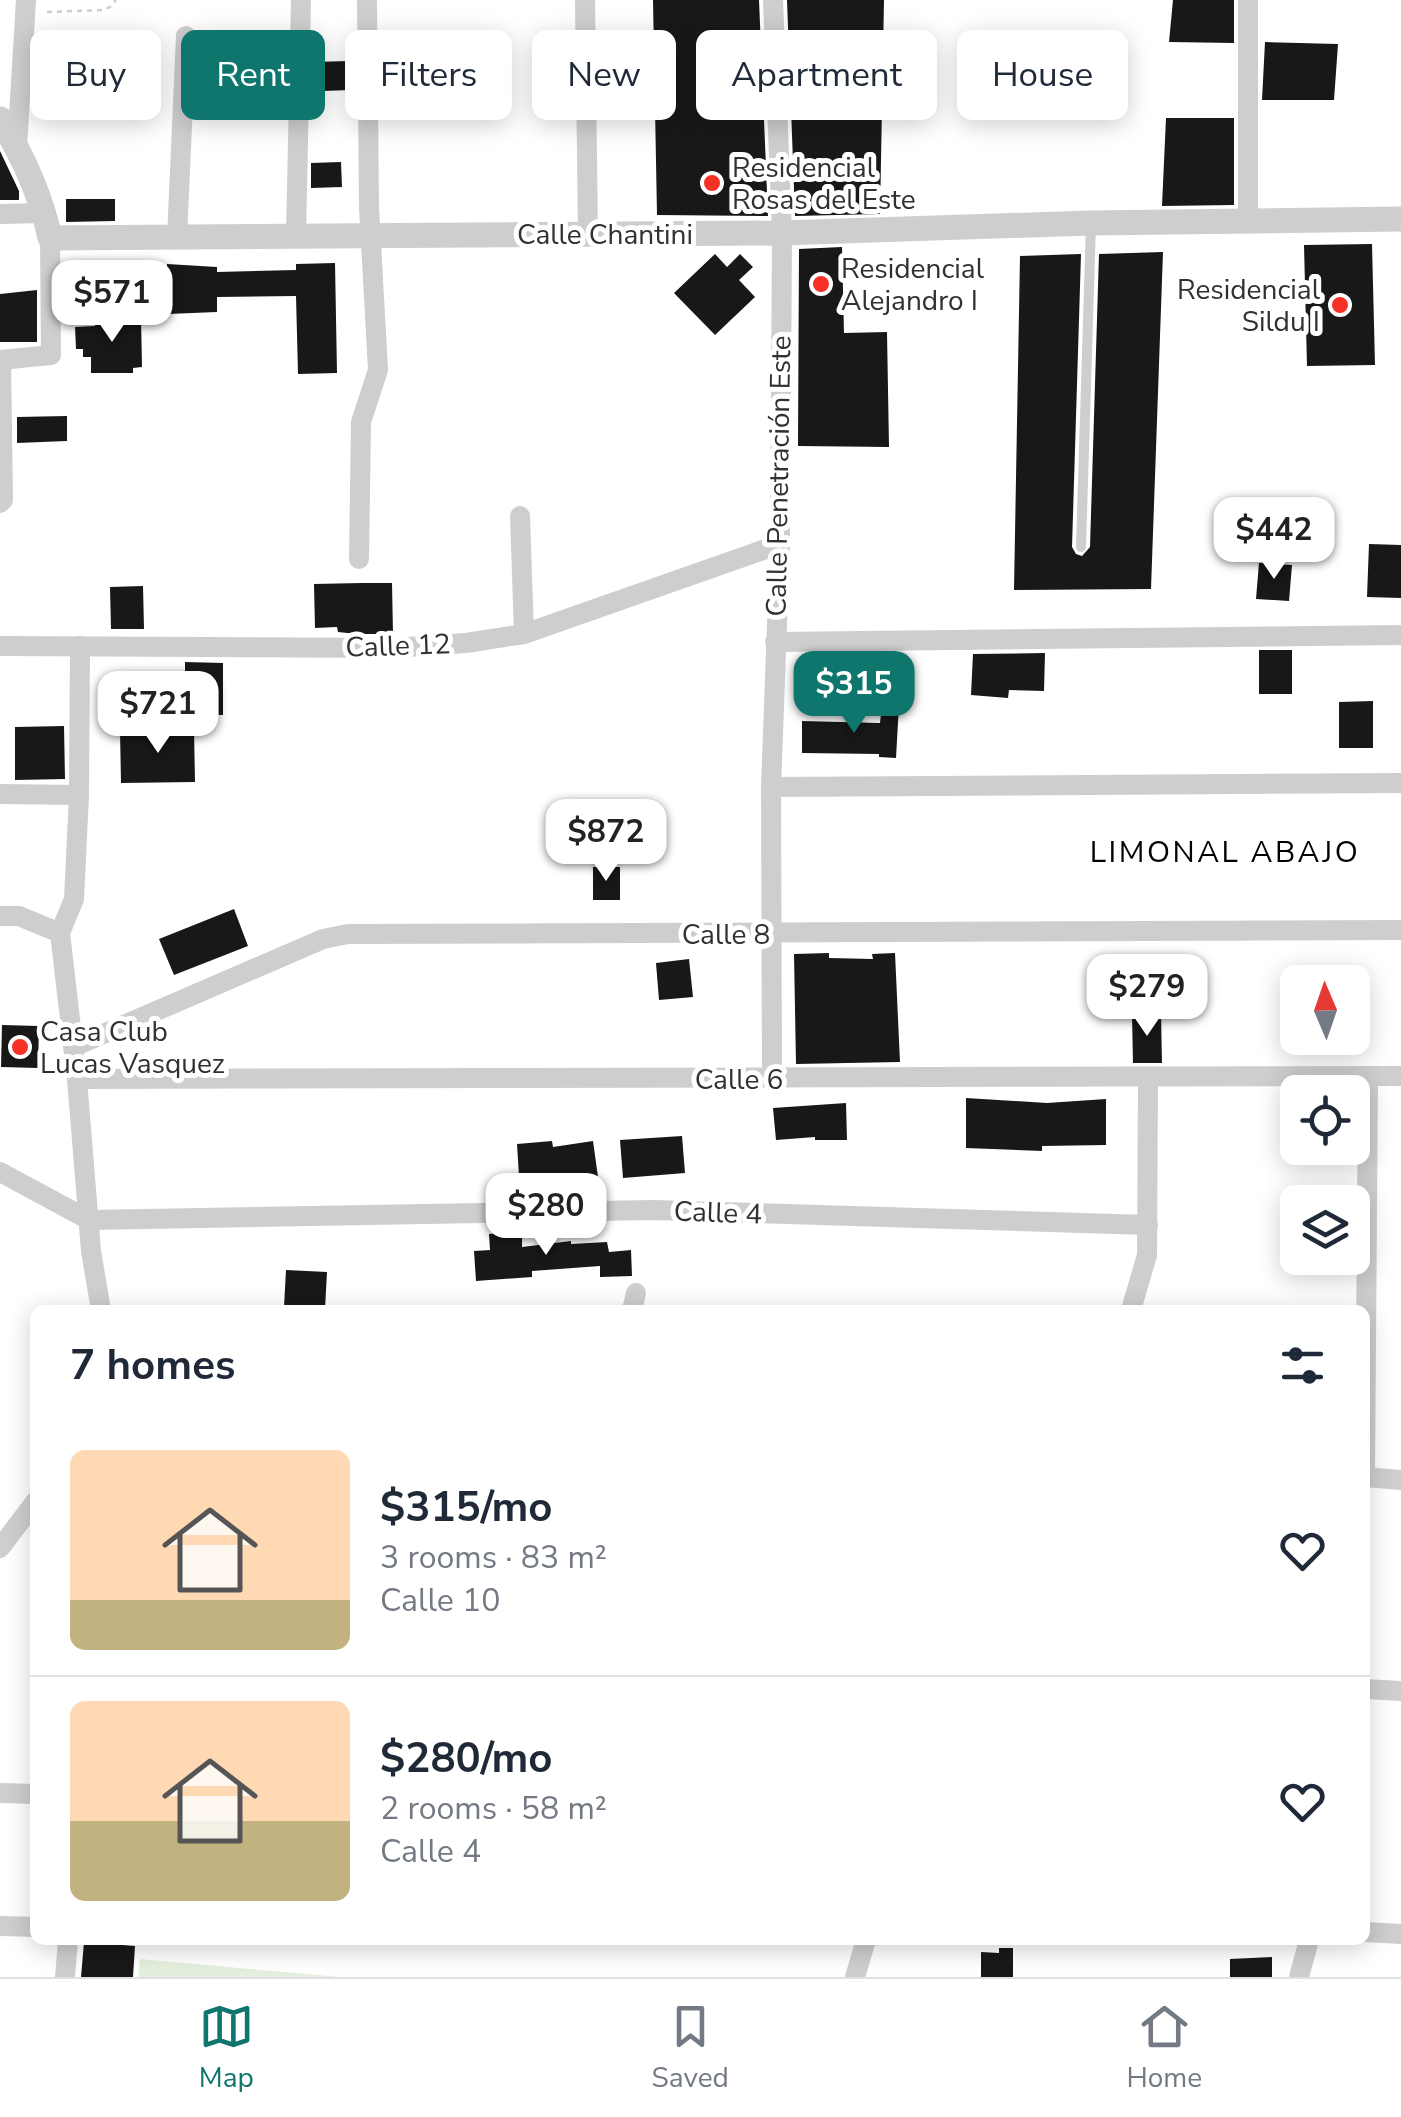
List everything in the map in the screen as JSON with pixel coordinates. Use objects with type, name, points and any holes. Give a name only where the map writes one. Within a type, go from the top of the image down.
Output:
[{"type":"street","points":[[296,235],[301,0]]},
{"type":"street","points":[[358,559],[361,422],[378,370],[370,234],[367,0]]},
{"type":"street","points":[[584,0],[588,234]]},
{"type":"street","name":"Calle Penetración Este","points":[[772,1078],[772,787],[780,544],[782,233],[773,0]]},
{"type":"street","points":[[1248,0],[1248,220]]},
{"type":"street","points":[[17,147],[26,6]]},
{"type":"street","points":[[0,120],[17,147],[47,226],[52,351],[47,357],[0,360],[0,504]]},
{"type":"street","points":[[178,238],[183,120]]},
{"type":"street","points":[[0,214],[47,226]]},
{"type":"street","name":"Calle Chantini","points":[[47,226],[178,238],[782,233],[1091,223],[1401,219]]},
{"type":"street","points":[[520,516],[524,634]]},
{"type":"street","name":"Calle 12","points":[[0,646],[392,648],[466,644],[524,634],[780,544]]},
{"type":"street","points":[[775,642],[1401,635]]},
{"type":"street","points":[[80,646],[74,899],[60,933],[88,1220],[100,1305]]},
{"type":"street","points":[[772,787],[1401,783]]},
{"type":"street","points":[[0,794],[79,795]]},
{"type":"street","points":[[0,916],[18,916],[60,933]]},
{"type":"street","name":"Calle 8","points":[[74,1047],[334,936],[1401,930]]},
{"type":"street","name":"Calle 6","points":[[1370,1076],[1401,1076]]},
{"type":"street","name":"Calle 6","points":[[77,1079],[1280,1077]]},
{"type":"street","points":[[1132,1305],[1147,1255],[1148,1078]]},
{"type":"street","points":[[1366,1305],[1367,1165]]},
{"type":"street","name":"Calle 4","points":[[0,1172],[88,1220],[653,1210],[1148,1225]]},
{"type":"street","points":[[1370,1477],[1401,1480]]},
{"type":"street","points":[[0,1548],[30,1509]]},
{"type":"street","points":[[1370,1689],[1401,1691]]},
{"type":"street","points":[[0,1793],[30,1790]]},
{"type":"street","points":[[0,1926],[30,1927]]},
{"type":"street","points":[[1370,1932],[1401,1934]]},
{"type":"street","points":[[65,1977],[68,1945]]},
{"type":"street","points":[[855,1977],[865,1945]]},
{"type":"street","points":[[1299,1977],[1308,1945]]},
{"type":"lane","points":[[1081,548],[1091,223]]},
{"type":"path","points":[[26,6],[102,10],[110,8],[116,0]]},
{"type":"green space","points":[[140,1959],[340,1977],[138,1977]]},
{"type":"building","points":[[653,0],[759,0],[760,30],[696,30],[696,120],[764,120],[768,216],[657,215],[655,120],[676,120],[676,30],[654,30]]},
{"type":"building","points":[[787,0],[884,0],[883,30],[788,30]]},
{"type":"building","points":[[1173,0],[1234,0],[1234,43],[1169,42]]},
{"type":"building","points":[[1265,42],[1338,44],[1334,100],[1262,100]]},
{"type":"building","points":[[345,61],[345,90],[325,91],[325,62]]},
{"type":"building","points":[[1166,118],[1234,118],[1234,205],[1162,206]]},
{"type":"building","points":[[791,120],[882,120],[880,214],[795,216]]},
{"type":"building","points":[[0,151],[19,191],[19,200],[0,200]]},
{"type":"building","points":[[341,162],[342,187],[311,188],[311,163]]},
{"type":"building","points":[[66,199],[115,199],[115,221],[66,222]]},
{"type":"building","name":"Residencial Sildu I","points":[[1372,244],[1375,365],[1307,366],[1304,245]]},
{"type":"building","points":[[842,247],[844,333],[887,332],[889,447],[798,446],[799,249]]},
{"type":"building","points":[[1163,252],[1151,589],[1014,590],[1020,256],[1081,254],[1072,547],[1082,556],[1090,547],[1099,254]]},
{"type":"building","points":[[715,254],[727,267],[740,254],[753,267],[739,280],[755,297],[715,335],[674,293]]},
{"type":"building","points":[[335,263],[337,373],[298,374],[296,296],[217,297],[217,312],[168,314],[167,264],[217,267],[217,272],[296,270],[296,264]]},
{"type":"building","points":[[37,290],[37,342],[0,342],[0,294]]},
{"type":"building","points":[[141,317],[142,367],[133,368],[133,373],[91,373],[91,357],[83,357],[83,349],[76,349],[75,327],[95,326],[95,318]]},
{"type":"building","points":[[67,416],[67,441],[17,443],[17,417]]},
{"type":"building","points":[[1369,544],[1401,545],[1401,598],[1367,597]]},
{"type":"building","points":[[1259,563],[1292,565],[1289,601],[1256,599]]},
{"type":"building","points":[[392,583],[393,634],[315,628],[314,584]]},
{"type":"building","points":[[143,586],[144,629],[111,629],[110,587]]},
{"type":"building","points":[[1259,650],[1292,650],[1292,694],[1259,694]]},
{"type":"building","points":[[1045,653],[1044,691],[1009,690],[1008,698],[971,695],[973,654]]},
{"type":"building","points":[[185,662],[223,663],[223,715],[185,715]]},
{"type":"building","points":[[1373,701],[1373,748],[1339,748],[1339,702]]},
{"type":"building","points":[[882,704],[899,705],[896,758],[879,754],[802,753],[802,721],[880,723]]},
{"type":"building","points":[[64,726],[65,779],[15,780],[15,727]]},
{"type":"building","points":[[194,728],[195,782],[121,783],[120,730]]},
{"type":"building","points":[[593,867],[620,867],[620,900],[593,900]]},
{"type":"building","points":[[234,909],[248,946],[174,975],[159,939]]},
{"type":"building","points":[[829,953],[829,958],[873,959],[872,954],[895,953],[900,1062],[796,1064],[794,954]]},
{"type":"building","points":[[689,959],[693,997],[659,1000],[656,963]]},
{"type":"building","points":[[1161,1014],[1162,1063],[1133,1063],[1132,1015]]},
{"type":"building","name":"Casa Club Lucas Vasquez","points":[[2,1025],[39,1026],[38,1068],[1,1067]]},
{"type":"building","points":[[966,1098],[1047,1103],[1106,1099],[1106,1145],[1042,1146],[1042,1151],[966,1148]]},
{"type":"building","points":[[846,1103],[847,1140],[776,1140],[773,1108]]},
{"type":"building","points":[[682,1136],[685,1173],[623,1178],[620,1140]]},
{"type":"building","points":[[552,1141],[553,1147],[593,1141],[598,1177],[556,1184],[556,1189],[520,1192],[517,1144]]},
{"type":"building","points":[[522,1232],[522,1247],[571,1241],[607,1242],[609,1252],[631,1250],[632,1276],[600,1277],[600,1266],[532,1271],[532,1277],[476,1281],[474,1251],[490,1250],[489,1234]]},
{"type":"building","points":[[286,1270],[327,1272],[325,1305],[284,1305]]},
{"type":"building","points":[[84,1945],[135,1946],[133,1977],[81,1977]]},
{"type":"building","points":[[999,1948],[1013,1948],[1013,1977],[981,1977],[981,1952],[999,1953]]},
{"type":"building","points":[[1272,1957],[1272,1977],[1230,1977],[1230,1959]]},
{"type":"place","name":"Residencial Rosas del Este","points":[[712,183]]},
{"type":"place","name":"Residencial Alejandro I","points":[[821,284]]},
{"type":"place","name":"Residencial Sildu I","points":[[1340,305]]},
{"type":"place","name":"Casa Club Lucas Vasquez","points":[[20,1047]]},
{"type":"district","name":"LIMONAL ABAJO","points":[[1225,852]]}]
